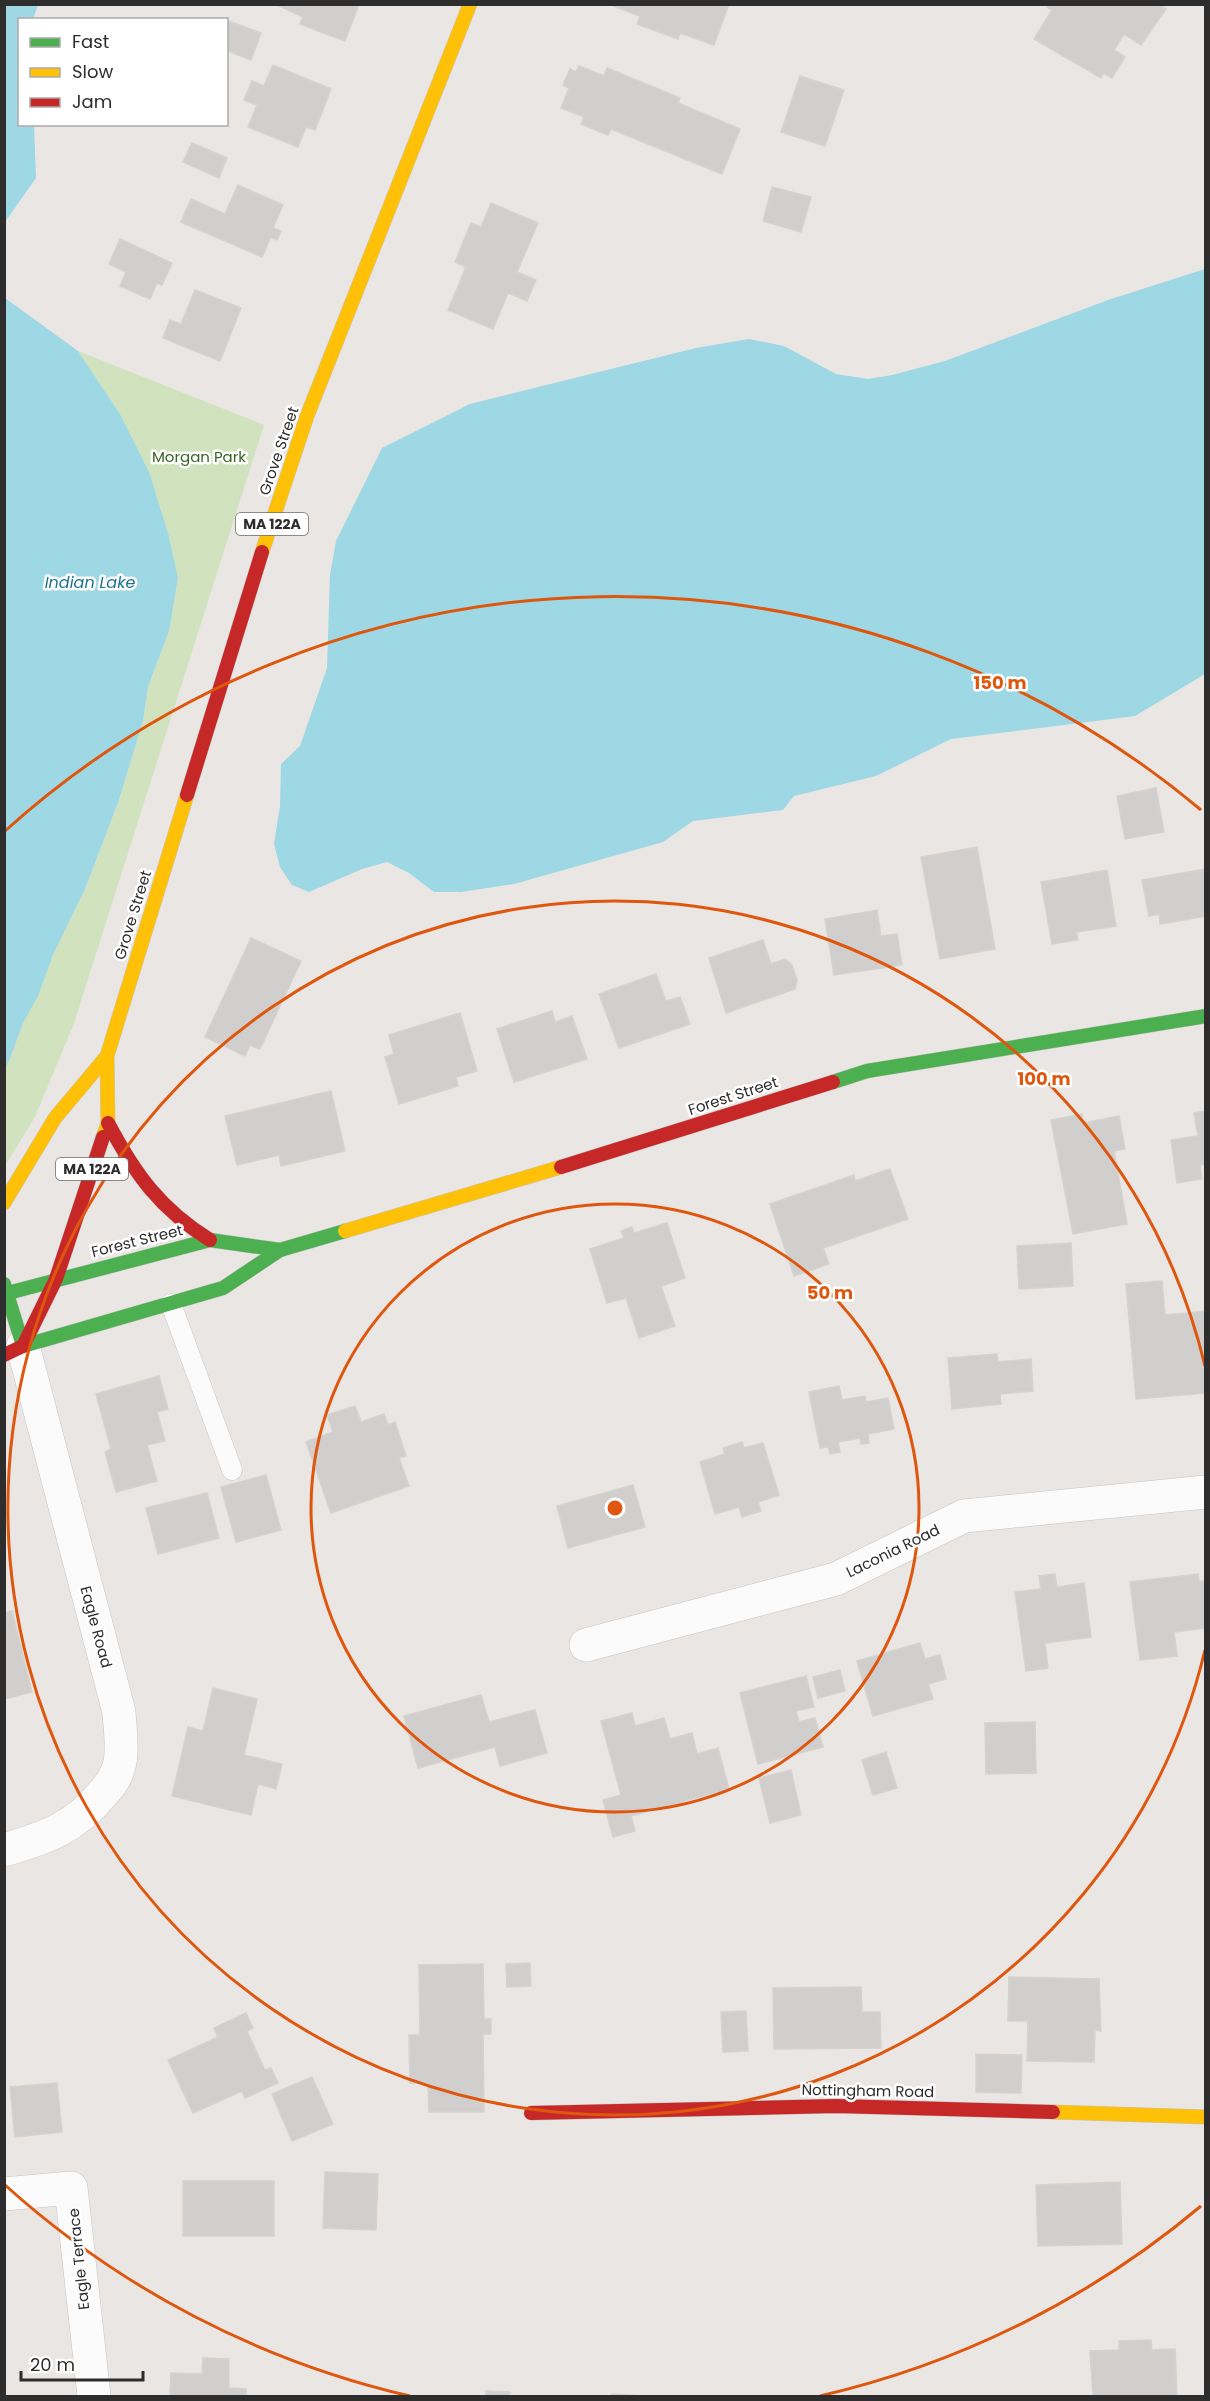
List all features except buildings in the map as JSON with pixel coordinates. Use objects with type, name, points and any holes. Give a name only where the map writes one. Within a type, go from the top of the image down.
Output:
[{"type":"main road","name":"Grove Street","points":[[14,1351],[56,1279],[108,1123],[107,1056],[243,611],[307,416],[470,4]]},
{"type":"main road","name":"Forest Street","points":[[14,1351],[223,1288],[280,1250],[537,1174],[867,1071],[1206,1016]]},
{"type":"main road","name":"Grove Street","points":[[4,1203],[55,1118],[107,1056]]},
{"type":"main road","points":[[108,1123],[147,1189],[166,1210],[187,1227],[210,1240]]},
{"type":"main road","name":"Forest Street","points":[[6,1290],[210,1240],[280,1250]]},
{"type":"main road","points":[[6,1290],[14,1351]]},
{"type":"main road","name":"Nottingham Road","points":[[531,2112],[836,2106],[1206,2117]]},
{"type":"street","name":"Eagle Road","points":[[4,1850],[37,1841],[75,1822],[97,1801],[114,1778],[120,1766],[122,1749],[119,1712],[14,1351]]},
{"type":"street","name":"Laconia Road","points":[[586,1645],[836,1579],[964,1516],[1206,1492]]},
{"type":"street","name":"Eagle Terrace","points":[[4,2194],[71,2188],[93,2397]]},
{"type":"lane","points":[[171,1304],[232,1470]]},
{"type":"green space","name":"Morgan Park","points":[[78,351],[264,425],[74,1023],[35,1117],[5,1166],[5,1069],[53,955],[85,889],[119,800],[143,721],[148,687],[169,631],[178,578],[161,510],[120,414]]},
{"type":"water","points":[[5,4],[38,5],[33,18],[18,18],[18,126],[34,126],[36,178],[5,222]]},
{"type":"water","points":[[1205,269],[1205,674],[1135,716],[951,739],[876,776],[794,796],[783,810],[693,821],[663,842],[514,884],[461,892],[434,892],[409,873],[387,862],[362,869],[309,892],[292,885],[280,867],[274,844],[280,806],[281,764],[300,746],[327,668],[330,575],[336,541],[382,448],[470,404],[696,348],[749,339],[784,346],[836,374],[868,379],[892,375],[945,361],[1108,300]]},
{"type":"water","name":"Indian Lake","points":[[5,298],[78,351],[120,414],[149,472],[168,533],[178,578],[169,631],[148,687],[143,721],[119,800],[85,889],[53,955],[38,996],[23,1023],[5,1069]]},
{"type":"traffic: fast","points":[[833,1082],[867,1071],[1206,1016]]},
{"type":"traffic: fast","points":[[23,1346],[223,1288],[280,1250],[345,1231]]},
{"type":"traffic: fast","points":[[4,1294],[210,1240],[280,1250]]},
{"type":"traffic: fast","points":[[4,1284],[23,1346]]},
{"type":"traffic: slow","points":[[262,552],[307,416],[470,4]]},
{"type":"traffic: slow","points":[[103,1137],[108,1123],[107,1056],[187,795]]},
{"type":"traffic: slow","points":[[4,1203],[55,1118],[107,1056]]},
{"type":"traffic: slow","points":[[345,1231],[561,1167]]},
{"type":"traffic: slow","points":[[1053,2112],[1206,2117]]},
{"type":"traffic: jam","points":[[187,795],[262,552]]},
{"type":"traffic: jam","points":[[561,1167],[833,1082]]},
{"type":"traffic: jam","points":[[108,1123],[128,1158],[150,1189],[177,1216],[210,1240]]},
{"type":"traffic: jam","points":[[4,1355],[23,1346],[56,1279],[103,1137]]},
{"type":"traffic: jam","points":[[531,2113],[836,2106],[1053,2112]]}]
